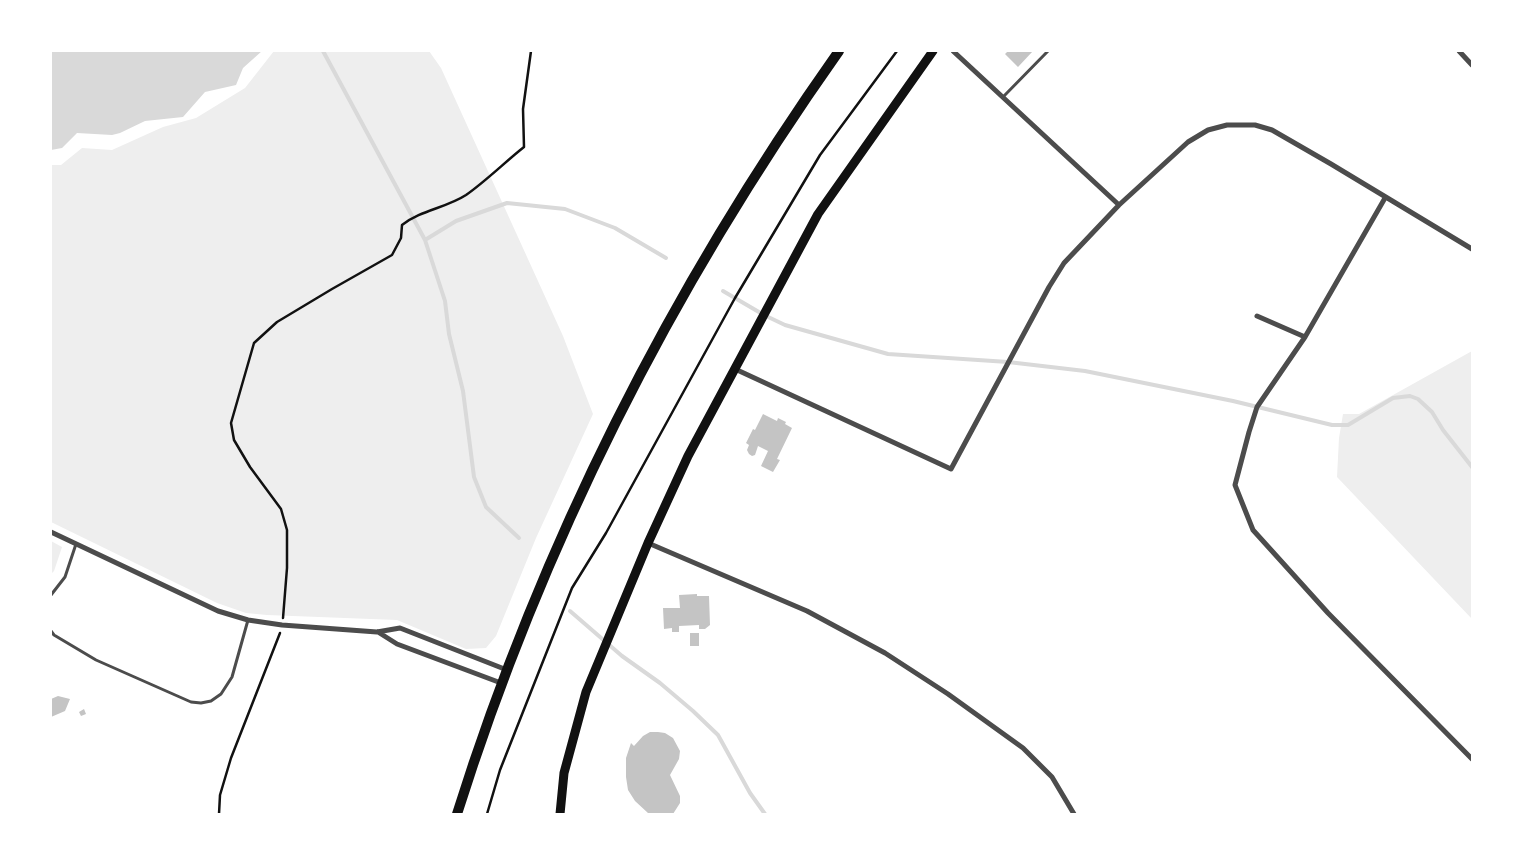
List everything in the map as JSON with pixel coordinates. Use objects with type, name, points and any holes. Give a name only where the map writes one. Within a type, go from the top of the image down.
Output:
[{"type":"highway","points":[[457,814],[501,683],[567,525],[609,437],[662,334],[733,211],[839,51]]},
{"type":"main road","points":[[560,814],[564,773],[586,692],[648,543],[688,456],[818,214],[933,51]]},
{"type":"street","points":[[954,51],[1119,205]]},
{"type":"street","points":[[1459,51],[1472,65]]},
{"type":"street","points":[[735,368],[951,469],[1049,287],[1064,263],[1119,205],[1188,142],[1208,130],[1227,125],[1255,125],[1272,130],[1472,249]]},
{"type":"street","points":[[1385,198],[1305,337],[1257,407],[1235,485],[1253,530],[1328,613],[1472,759]]},
{"type":"street","points":[[1257,316],[1305,337]]},
{"type":"street","points":[[51,532],[218,611],[248,620],[282,625],[377,632],[400,628],[507,670]]},
{"type":"street","points":[[648,543],[807,611],[885,653],[948,694],[1023,748],[1052,777],[1074,814]]},
{"type":"street","points":[[377,632],[397,644],[501,683]]},
{"type":"lane","points":[[1002,97],[1048,51]]},
{"type":"lane","points":[[51,595],[65,577],[76,544]]},
{"type":"lane","points":[[51,631],[54,635],[96,660],[191,702],[202,703],[211,701],[221,694],[232,677],[248,620]]},
{"type":"path","points":[[219,814],[220,795],[243,723],[279,639],[287,568],[287,530],[281,509],[250,467],[234,440],[231,422],[254,342],[277,322],[392,255],[401,238],[402,225],[412,217],[441,207],[465,195],[524,147],[523,109],[531,51]]},
{"type":"path","points":[[487,814],[500,770],[572,588],[606,533],[735,298],[820,155],[897,51]]},
{"type":"shaded area","points":[[51,51],[262,51],[243,68],[236,85],[205,92],[183,117],[145,121],[112,135],[77,133],[62,148],[51,150]]},
{"type":"shaded area","points":[[274,51],[429,51],[441,68],[563,336],[593,414],[536,538],[496,636],[486,648],[466,649],[397,620],[246,613],[217,603],[51,522],[51,165],[61,165],[82,148],[112,150],[163,127],[196,118],[245,88]]},
{"type":"shaded area","points":[[1472,351],[1472,619],[1337,477],[1339,438],[1343,414],[1359,414]]},
{"type":"shaded area","points":[[51,541],[62,547],[54,571],[51,574]]},
{"type":"building","points":[[1008,51],[1033,51],[1018,67],[1005,54]]},
{"type":"building","points":[[763,414],[777,421],[778,418],[792,428],[777,459],[780,460],[773,472],[761,466],[768,451],[758,446],[755,455],[752,456],[747,450],[749,445],[746,443]]},
{"type":"building","points":[[697,594],[697,596],[709,596],[710,625],[705,629],[699,629],[699,625],[679,626],[679,632],[672,632],[672,628],[664,629],[663,608],[680,608],[679,595]]},
{"type":"building","points":[[690,633],[699,633],[699,646],[690,646]]},
{"type":"building","points":[[58,696],[70,699],[65,711],[51,717],[51,699]]},
{"type":"building","points":[[84,709],[86,714],[81,716],[79,712]]},
{"type":"building","points":[[650,732],[665,733],[673,738],[680,751],[679,759],[670,775],[680,796],[680,803],[673,814],[648,813],[635,801],[628,790],[626,758],[631,743],[634,746],[643,736]]},
{"type":"waterway","points":[[323,51],[425,240],[445,301],[449,334],[463,391],[474,477],[486,507],[519,538]]},
{"type":"waterway","points":[[425,240],[456,221],[507,203],[565,209],[615,228],[666,258]]},
{"type":"waterway","points":[[723,291],[785,325],[888,354],[1008,362],[1085,371],[1233,401],[1332,425],[1348,425],[1393,398],[1410,396],[1418,399],[1432,412],[1443,430],[1472,467]]},
{"type":"waterway","points":[[570,611],[622,656],[660,683],[718,735],[750,793],[765,814]]}]
